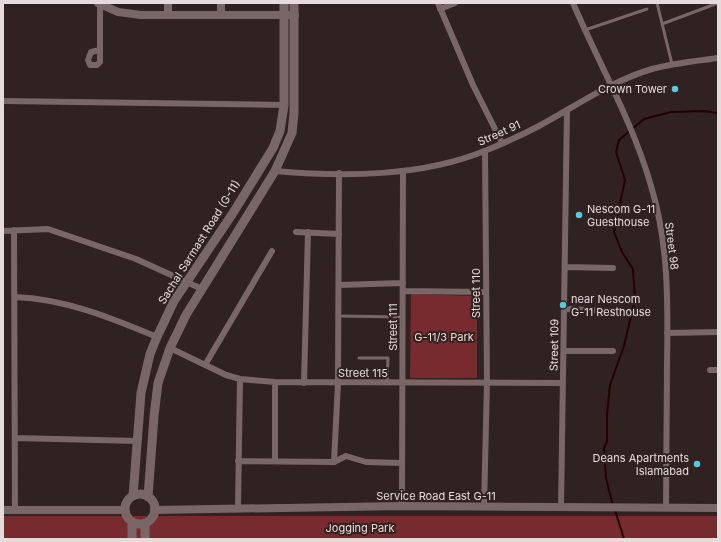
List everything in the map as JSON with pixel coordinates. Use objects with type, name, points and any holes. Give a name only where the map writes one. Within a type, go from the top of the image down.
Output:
[{"type":"main road","name":"Sachal Sarmast Road (G-11)","points":[[133,496],[141,393],[150,354],[174,301],[233,213],[272,148],[280,131],[284,105],[284,3]]},
{"type":"main road","points":[[148,497],[158,383],[170,348],[186,314],[275,171],[292,133],[294,113],[294,3]]},
{"type":"main road","points":[[143,495],[151,500],[154,510],[152,518],[145,523],[132,522],[128,518],[125,510],[126,504],[133,496],[143,495]]},
{"type":"main road","points":[[132,522],[132,539]]},
{"type":"main road","points":[[145,523],[145,539]]},
{"type":"street","points":[[168,3],[168,14]]},
{"type":"street","points":[[221,3],[222,14]]},
{"type":"street","points":[[454,3],[439,6],[473,85],[502,143]]},
{"type":"street","name":"Street 98","points":[[573,3],[643,159],[652,188],[662,237],[666,275],[667,333],[666,508]]},
{"type":"street","points":[[100,50],[99,4],[128,14],[295,15]]},
{"type":"street","name":"Street 91","points":[[275,171],[339,173],[403,172],[426,168],[485,151],[538,126],[611,86],[651,69],[672,64],[718,58]]},
{"type":"street","points":[[3,101],[284,105]]},
{"type":"street","name":"Street 109","points":[[561,508],[567,110]]},
{"type":"street","name":"Street 110","points":[[484,507],[487,382],[485,151]]},
{"type":"street","name":"Street 111","points":[[402,506],[403,172]]},
{"type":"street","points":[[334,462],[338,383],[339,173]]},
{"type":"street","points":[[3,230],[48,229],[136,258],[202,289]]},
{"type":"street","points":[[14,230],[15,510]]},
{"type":"street","points":[[296,232],[339,234]]},
{"type":"street","points":[[304,383],[308,232]]},
{"type":"street","points":[[206,365],[272,252]]},
{"type":"street","points":[[565,267],[613,268]]},
{"type":"street","points":[[339,285],[403,283]]},
{"type":"street","points":[[403,291],[486,292]]},
{"type":"street","points":[[15,297],[33,297],[83,308],[102,314],[157,337]]},
{"type":"street","points":[[564,309],[613,310]]},
{"type":"street","points":[[667,333],[718,332]]},
{"type":"street","name":"Street 115","points":[[170,348],[240,379],[304,383],[564,383]]},
{"type":"street","points":[[564,351],[613,351]]},
{"type":"street","points":[[710,370],[718,370]]},
{"type":"street","points":[[238,507],[240,379]]},
{"type":"street","points":[[275,382],[275,461]]},
{"type":"street","points":[[15,438],[138,441]]},
{"type":"street","points":[[238,461],[334,462],[346,456],[366,462],[402,463]]},
{"type":"street","name":"Service Road East G-11","points":[[154,510],[238,507],[402,506],[718,508]]},
{"type":"street","points":[[3,510],[125,510]]},
{"type":"lane","points":[[657,3],[672,64]]},
{"type":"lane","points":[[662,24],[718,3]]},
{"type":"lane","points":[[584,30],[648,9]]},
{"type":"lane","points":[[338,316],[403,317]]},
{"type":"lane","points":[[359,358],[388,358],[387,383]]},
{"type":"green space","name":"G-11/3 Park","points":[[411,294],[477,296],[477,378],[410,378]]},
{"type":"green space","name":"Jogging Park","points":[[3,516],[718,516],[718,539],[3,539]]},
{"type":"waterway","points":[[613,506],[606,478],[604,448],[607,441],[607,415],[610,385],[624,346],[635,299],[633,269],[622,252],[614,232],[625,180],[616,152],[619,140],[644,119],[671,112],[704,111],[718,113]]},
{"type":"waterway","points":[[615,510],[624,539]]},
{"type":"place","name":"Crown Tower","points":[[675,89]]},
{"type":"place","name":"Nescom G-11 Guesthouse","points":[[579,215]]},
{"type":"place","name":"near Nescom G-11 Resthouse","points":[[563,305]]},
{"type":"place","name":"Deans Apartments Islamabad","points":[[697,464]]}]
